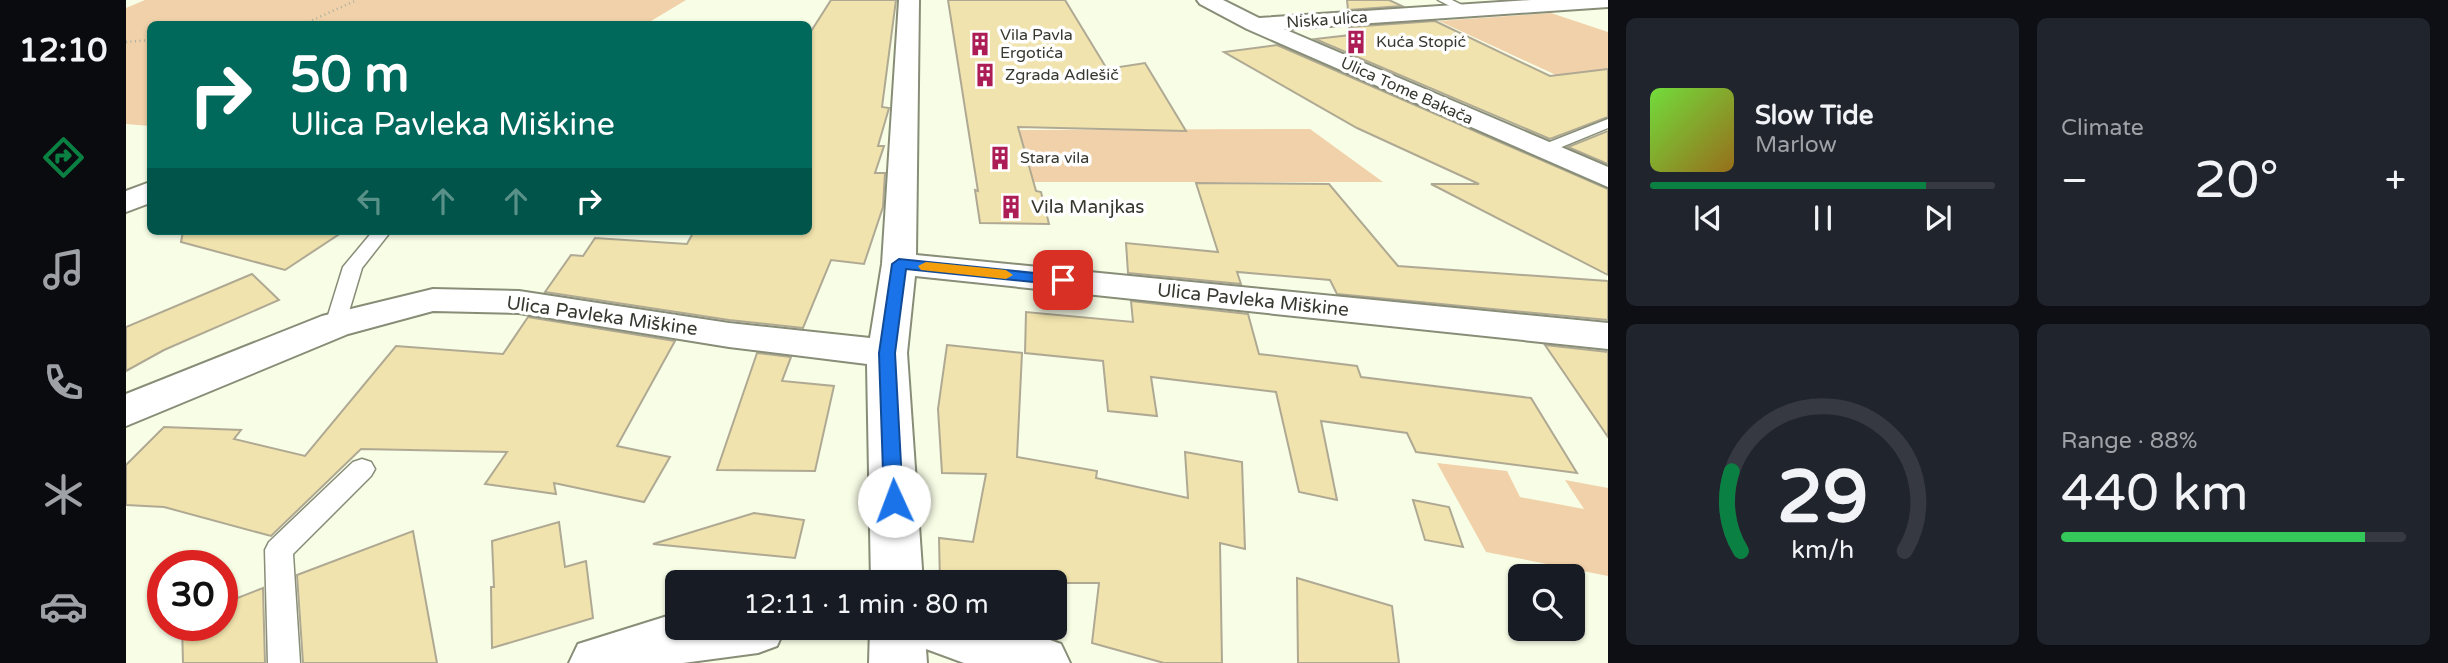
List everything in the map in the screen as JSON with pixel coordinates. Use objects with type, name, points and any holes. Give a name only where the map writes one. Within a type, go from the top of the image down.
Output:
[{"type":"street","points":[[896,570],[887,353],[899,264],[909,0]]},
{"type":"street","name":"Ulica Tome Bakača","points":[[1207,0],[1255,24],[1608,178]]},
{"type":"street","name":"Niska ulica","points":[[1255,24],[1608,1]]},
{"type":"street","points":[[126,203],[147,192]]},
{"type":"street","name":"Ulica Pavleka Miškine","points":[[899,264],[1608,336]]},
{"type":"street","name":"Ulica Pavleka Miškine","points":[[126,411],[334,325],[433,300],[519,302],[729,335],[887,353]]},
{"type":"street","points":[[598,663],[674,640]]},
{"type":"street","points":[[898,640],[898,663]]},
{"type":"street","points":[[973,640],[1041,663]]},
{"type":"lane","points":[[1443,0],[1466,10]]},
{"type":"lane","points":[[1542,150],[1608,123]]},
{"type":"lane","points":[[334,325],[353,267],[379,235]]},
{"type":"lane","points":[[284,663],[279,550],[362,470]]},
{"type":"path","points":[[311,21],[357,0]]},
{"type":"path","points":[[126,42],[147,40]]},
{"type":"shaded area","points":[[145,0],[686,0],[651,21],[147,21],[147,126],[126,124],[126,8]]},
{"type":"shaded area","points":[[1551,13],[1608,32],[1608,77],[1592,71],[1556,75],[1439,21]]},
{"type":"shaded area","points":[[1310,129],[1383,182],[1003,182],[1000,174],[1031,174],[1023,143],[989,142],[987,130]]},
{"type":"shaded area","points":[[1437,463],[1507,471],[1520,497],[1584,509],[1565,480],[1608,488],[1608,576],[1585,571],[1585,564],[1547,564],[1486,552]]},
{"type":"building","points":[[831,0],[896,0],[882,107],[889,108],[878,146],[884,146],[875,173],[885,173],[883,207],[864,264],[831,260],[803,328],[729,320],[545,292],[571,255],[583,256],[595,238],[687,244],[692,235],[812,235],[812,30]]},
{"type":"building","points":[[948,0],[1065,0],[1107,69],[1145,63],[1186,131],[1018,127],[1036,191],[1041,192],[1049,224],[980,223],[975,190],[978,191]]},
{"type":"building","points":[[1347,0],[1389,0],[1402,6],[1348,10]]},
{"type":"building","points":[[1435,21],[1550,76],[1608,69],[1608,117],[1550,139],[1315,39],[1350,35],[1349,27]]},
{"type":"building","points":[[1277,45],[1608,189],[1608,275],[1431,184],[1479,184],[1357,128],[1224,52]]},
{"type":"building","points":[[1608,131],[1608,164],[1568,147]]},
{"type":"building","points":[[1196,183],[1329,184],[1398,266],[1608,281],[1608,320],[1337,294],[1330,280],[1237,272],[1241,284],[1128,273],[1126,243],[1218,252]]},
{"type":"building","points":[[182,235],[338,235],[285,270],[181,242]]},
{"type":"building","points":[[252,274],[279,300],[164,350],[126,371],[126,327]]},
{"type":"building","points":[[1131,301],[1248,314],[1259,354],[1357,366],[1361,377],[1531,398],[1577,473],[1416,452],[1407,433],[1321,421],[1337,500],[1299,492],[1276,392],[1151,377],[1157,416],[1108,411],[1103,361],[1025,353],[1026,312],[1133,322]]},
{"type":"building","points":[[528,317],[675,341],[617,446],[670,457],[644,502],[554,483],[556,494],[485,484],[507,452],[361,449],[271,536],[164,507],[126,505],[126,465],[164,427],[241,430],[234,439],[305,456],[396,346],[503,354]]},
{"type":"building","points":[[947,345],[1022,353],[1017,457],[1097,471],[1096,478],[1188,498],[1185,452],[1242,462],[1245,549],[1220,543],[1222,663],[1164,663],[1092,643],[1099,583],[1067,583],[1067,570],[940,570],[939,538],[973,542],[986,474],[942,473],[938,409]]},
{"type":"building","points":[[1545,345],[1608,352],[1608,437]]},
{"type":"building","points":[[757,353],[791,357],[782,381],[834,386],[815,471],[717,470]]},
{"type":"building","points":[[1413,500],[1449,507],[1463,547],[1425,540]]},
{"type":"building","points":[[754,513],[804,520],[795,558],[653,544]]},
{"type":"building","points":[[559,522],[565,567],[586,561],[593,618],[492,648],[492,541]]},
{"type":"building","points":[[413,531],[437,663],[303,663],[297,575]]},
{"type":"building","points":[[1297,578],[1392,606],[1399,663],[1298,663]]},
{"type":"building","points":[[263,588],[265,663],[183,663],[182,641],[238,641],[238,598]]},
{"type":"slow traffic","points":[[926,266],[1006,275]]},
{"type":"place","name":"Kuća Stopić","points":[[1356,42]]},
{"type":"place","name":"Vila Pavla Ergotića","points":[[980,44]]},
{"type":"place","name":"Zgrada Adlešič","points":[[985,75]]},
{"type":"place","name":"Stara vila","points":[[1000,158]]},
{"type":"place","name":"Vila Manjkas","points":[[1011,207]]},
{"type":"route","points":[[894,501],[887,353],[899,264],[1063,280]]}]
